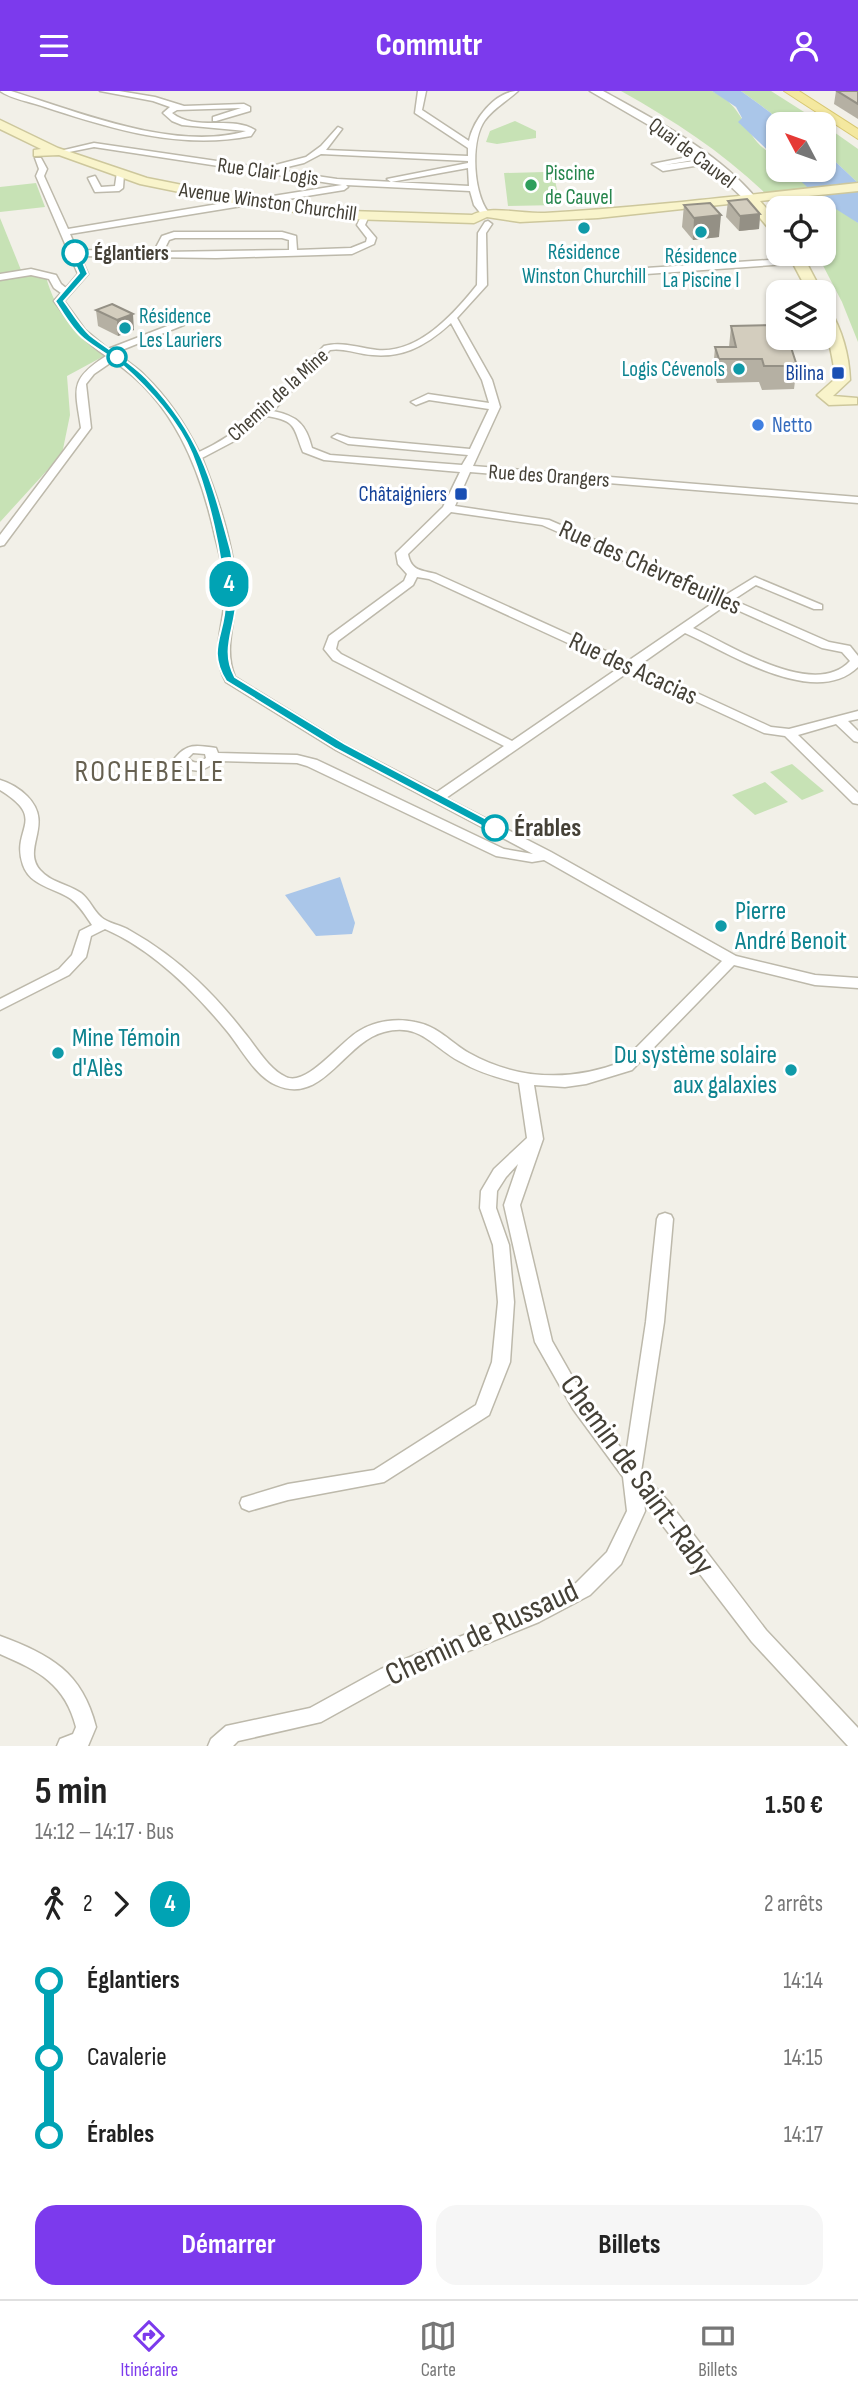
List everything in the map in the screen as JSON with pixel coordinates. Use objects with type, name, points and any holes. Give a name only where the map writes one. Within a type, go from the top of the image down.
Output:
[{"type":"main road","points":[[790,91],[858,135]]},
{"type":"main road","points":[[0,124],[31,139],[52,158]]},
{"type":"main road","name":"Avenue Winston Churchill","points":[[52,158],[81,161],[120,174],[248,202],[365,216],[482,218]]},
{"type":"main road","points":[[482,218],[499,222],[503,218],[554,217],[705,203],[738,204],[858,187]]},
{"type":"main road","points":[[757,202],[766,214]]},
{"type":"main road","points":[[836,336],[842,358],[843,380],[850,401]]},
{"type":"street","points":[[3,91],[166,137],[204,141],[248,134],[251,130],[231,125],[183,123],[167,113],[176,107]]},
{"type":"street","points":[[104,91],[155,99],[191,109],[233,104],[247,109],[225,118],[183,123]]},
{"type":"street","points":[[422,91],[418,111],[471,146]]},
{"type":"street","points":[[482,218],[474,189],[471,146],[473,134],[488,110],[514,91]]},
{"type":"street","name":"Quai de Cauvel","points":[[595,91],[660,126],[707,159],[757,202]]},
{"type":"street","points":[[323,152],[338,129]]},
{"type":"street","name":"Rue Clair Logis","points":[[52,158],[94,145],[257,171],[362,184],[474,189]]},
{"type":"street","points":[[257,171],[306,160],[323,152],[472,162]]},
{"type":"street","points":[[52,158],[40,176],[83,274],[65,291],[59,301],[85,336],[112,353],[146,383],[189,437],[198,456],[226,555],[231,604],[222,644],[222,663],[230,679],[341,747],[546,855],[731,960],[815,980],[858,983]]},
{"type":"street","points":[[276,198],[472,162]]},
{"type":"street","points":[[92,178],[98,190],[107,191],[119,188],[120,174]]},
{"type":"street","points":[[65,232],[248,202]]},
{"type":"street","points":[[75,253],[158,252],[216,255],[352,251],[367,247],[372,238],[361,225],[365,216]]},
{"type":"street","name":"Chemin de la Mine","points":[[198,456],[231,440],[264,412],[327,348],[335,346],[390,353],[402,351],[453,318],[482,285],[482,218]]},
{"type":"street","points":[[158,252],[165,238],[174,235],[282,235],[293,238],[293,252]]},
{"type":"street","points":[[646,271],[766,260]]},
{"type":"street","points":[[0,277],[43,273],[53,277],[57,286],[65,291]]},
{"type":"street","points":[[453,318],[487,380],[495,407],[448,508],[402,553],[404,564],[413,573],[409,583],[333,639],[330,649],[337,657],[513,746]]},
{"type":"street","points":[[0,543],[86,428],[79,396],[80,383],[112,353],[191,320]]},
{"type":"street","points":[[415,401],[428,397],[495,407]]},
{"type":"street","name":"Rue des Orangers","points":[[264,412],[298,421],[303,428],[307,450],[317,456],[858,500]]},
{"type":"street","points":[[337,437],[348,441],[473,452]]},
{"type":"street","name":"Rue des Chèvrefeuilles","points":[[448,508],[545,522],[826,645],[846,649],[856,661],[852,668],[808,680],[684,628]]},
{"type":"street","name":"Rue des Acacias","points":[[413,573],[432,576],[753,725],[789,733],[858,715]]},
{"type":"street","points":[[437,798],[755,580],[818,607]]},
{"type":"street","points":[[846,649],[858,638]]},
{"type":"street","points":[[839,720],[858,739]]},
{"type":"street","points":[[789,733],[858,800]]},
{"type":"street","points":[[214,757],[297,759],[500,853],[532,858],[546,855]]},
{"type":"street","points":[[0,784],[14,791],[32,810],[35,827],[28,849],[30,867],[44,880],[76,896],[99,925]]},
{"type":"street","points":[[0,1005],[64,972],[79,957],[85,934],[99,925],[112,926],[182,974],[211,1001],[275,1080],[285,1084],[303,1083],[318,1076],[355,1039],[383,1026],[398,1025],[430,1029],[462,1056],[526,1081],[576,1080],[607,1075],[627,1066],[731,960]]},
{"type":"street","name":"Chemin de Saint-Raby","points":[[526,1081],[535,1139],[512,1205],[544,1342],[594,1427],[759,1636],[858,1742]]},
{"type":"street","points":[[250,1503],[288,1492],[378,1477],[483,1409],[501,1362],[506,1302],[502,1245],[488,1208],[489,1191],[500,1173],[535,1139]]},
{"type":"street","name":"Chemin de Russaud","points":[[218,1746],[233,1733],[314,1716],[388,1675],[532,1616],[583,1588],[614,1557],[636,1511],[632,1472],[655,1322],[664,1219]]},
{"type":"street","points":[[0,1645],[49,1665],[75,1693],[86,1727],[80,1741],[67,1746]]},
{"type":"green space","points":[[621,91],[712,91],[734,107],[766,151],[766,182],[805,182],[823,196],[768,196],[705,143]]},
{"type":"green space","points":[[741,91],[771,91],[804,112],[770,112]]},
{"type":"green space","points":[[515,121],[536,131],[536,138],[497,144],[486,142],[490,131]]},
{"type":"green space","points":[[836,133],[858,149],[858,183],[836,162]]},
{"type":"green space","name":"Piscine de Cauvel","points":[[544,165],[552,165],[560,205],[508,206],[504,173],[545,172]]},
{"type":"green space","points":[[36,183],[45,207],[0,212],[0,187]]},
{"type":"green space","points":[[836,206],[858,223],[858,342],[836,290],[836,280],[831,280],[823,266],[836,266]]},
{"type":"green space","points":[[0,218],[23,275],[35,273],[46,277],[55,301],[68,322],[104,356],[67,376],[70,415],[62,454],[0,522]]},
{"type":"green space","points":[[792,764],[824,791],[802,800],[770,772]]},
{"type":"green space","points":[[765,782],[788,802],[755,815],[732,795]]},
{"type":"water","points":[[712,91],[741,91],[770,112],[766,112],[766,149],[738,122],[742,118],[736,107]]},
{"type":"water","points":[[836,162],[858,183],[858,223],[836,209],[836,196],[817,196],[802,182],[836,182]]},
{"type":"water","points":[[340,877],[355,923],[352,934],[316,936],[285,895]]},
{"type":"building","points":[[837,91],[858,91],[858,104]]},
{"type":"building","points":[[747,199],[760,214],[740,216],[728,201]]},
{"type":"building","points":[[710,203],[721,215],[694,218],[684,205]]},
{"type":"building","points":[[112,304],[133,314],[117,320],[96,310]]},
{"type":"building","points":[[766,325],[766,350],[792,350],[797,366],[764,366],[762,359],[719,359],[715,347],[736,347],[731,326]]},
{"type":"bus line","name":"4","points":[[75,253],[83,274],[65,291],[59,301],[85,336],[115,355],[146,383],[189,437],[198,456],[226,555],[231,604],[222,644],[222,663],[230,679],[341,747],[495,828]]},
{"type":"place","name":"Piscine de Cauvel","points":[[531,185]]},
{"type":"place","name":"Résidence Winston Churchill","points":[[584,228]]},
{"type":"place","name":"Résidence La Piscine I","points":[[701,232]]},
{"type":"place","name":"Églantiers","points":[[75,253]]},
{"type":"place","name":"Résidence Les Lauriers","points":[[125,328]]},
{"type":"place","name":"Logis Cévenols","points":[[739,369]]},
{"type":"place","name":"Bilina","points":[[838,373]]},
{"type":"place","name":"Netto","points":[[758,425]]},
{"type":"place","name":"Châtaigniers","points":[[461,494]]},
{"type":"place","name":"Érables","points":[[495,828]]},
{"type":"place","name":"Pierre André Benoit","points":[[721,926]]},
{"type":"place","name":"Mine Témoin d'Alès","points":[[58,1053]]},
{"type":"place","name":"Du système solaire aux galaxies","points":[[791,1070]]},
{"type":"district","name":"ROCHEBELLE","points":[[150,772]]}]
